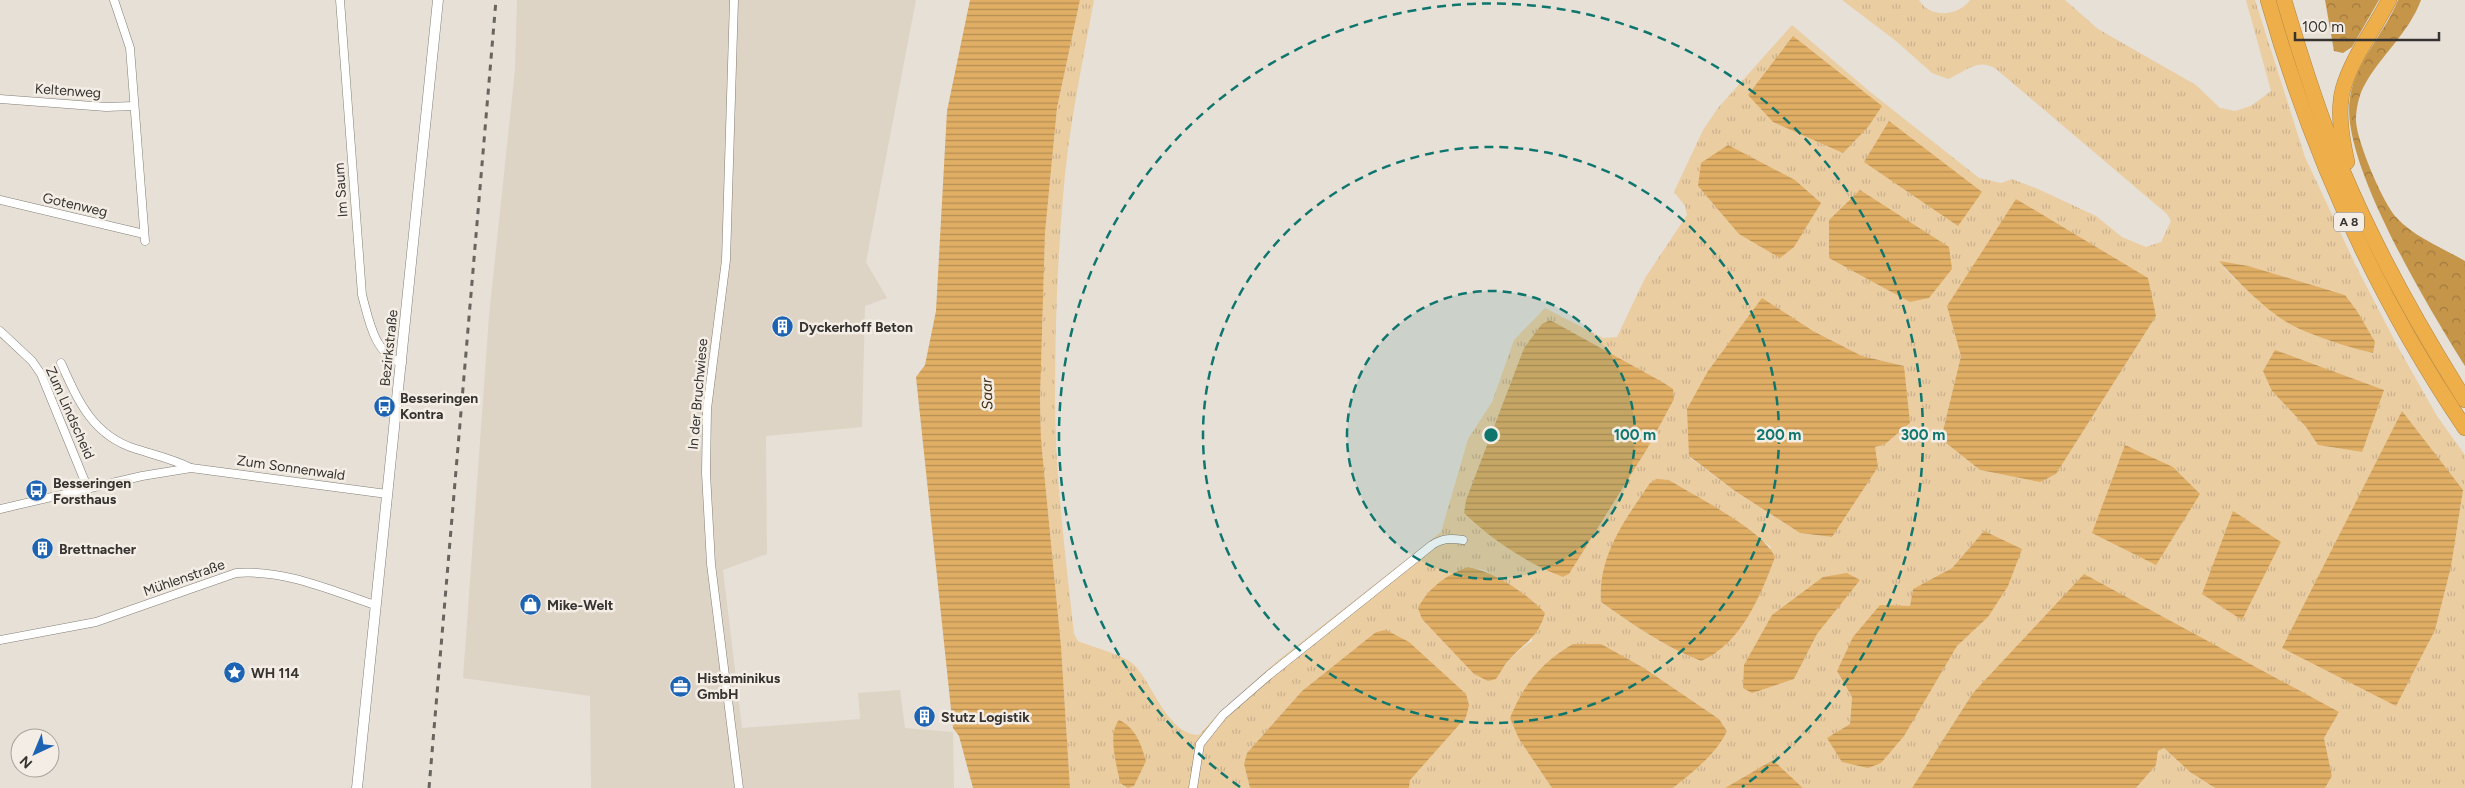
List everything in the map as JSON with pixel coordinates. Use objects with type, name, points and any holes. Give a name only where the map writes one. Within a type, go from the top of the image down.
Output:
[{"type":"highway","name":"A 8","points":[[2268,0],[2292,81],[2329,179],[2397,318],[2424,366],[2465,428]]},
{"type":"highway","name":"A 8","points":[[2284,0],[2316,100],[2353,193],[2411,311],[2465,400]]},
{"type":"highway","points":[[2353,193],[2342,133],[2343,91],[2350,72],[2389,0]]},
{"type":"street","points":[[114,0],[130,48],[134,106]]},
{"type":"street","name":"Im Saum","points":[[340,0],[362,296],[375,336],[384,352],[394,360],[402,363]]},
{"type":"street","name":"Bezirkstraße","points":[[357,788],[438,0]]},
{"type":"street","name":"In der Bruchwiese","points":[[734,0],[726,260],[707,409],[706,473],[710,556],[739,788]]},
{"type":"street","name":"Keltenweg","points":[[0,98],[106,107],[134,106]]},
{"type":"street","name":"Gotenweg","points":[[0,200],[145,237],[140,158],[134,106]]},
{"type":"street","name":"Zum Lindscheid","points":[[0,330],[32,361],[41,374],[88,489]]},
{"type":"street","name":"Zum Sonnenwald","points":[[61,363],[80,404],[93,423],[106,434],[122,445],[175,460],[190,468]]},
{"type":"street","name":"Zum Sonnenwald","points":[[0,510],[142,476],[190,468],[387,494]]},
{"type":"street","points":[[1192,788],[1200,744],[1223,715],[1269,675],[1432,546],[1441,540],[1450,538],[1463,540]]},
{"type":"street","name":"Mühlenstraße","points":[[0,640],[96,622],[219,577],[252,572],[299,579],[375,605]]},
{"type":"shaded area","points":[[517,0],[916,0],[866,262],[887,298],[865,306],[862,427],[766,436],[767,554],[723,570],[742,728],[860,719],[858,693],[900,690],[905,728],[953,732],[954,788],[591,788],[590,696],[463,678],[489,316],[515,69]]},
{"type":"green space","points":[[1080,0],[1094,0],[1065,172],[1055,350],[1055,430],[1074,634],[1078,641],[1114,654],[1132,663],[1177,726],[1187,732],[1199,735],[1217,715],[1276,662],[1441,532],[1468,439],[1492,402],[1514,340],[1545,308],[1603,338],[1617,337],[1645,278],[1687,215],[1685,206],[1674,192],[1703,130],[1718,108],[1792,25],[1869,91],[1979,178],[2001,183],[2012,179],[2038,189],[2096,216],[2122,237],[2146,247],[2161,242],[2171,221],[2167,214],[1996,69],[1977,65],[1948,79],[1932,73],[1896,41],[1842,0],[1919,0],[1930,10],[1944,13],[1959,9],[1970,0],[2065,0],[2098,29],[2196,85],[2220,108],[2235,111],[2251,106],[2271,91],[2246,0],[2255,0],[2305,157],[2356,266],[2399,349],[2437,416],[2465,455],[2465,788],[2325,788],[2332,776],[2324,738],[2339,712],[1995,671],[1973,693],[1912,788],[1803,788],[1773,760],[1725,788],[1673,788],[1700,765],[1727,731],[1719,719],[1644,668],[1600,644],[1573,644],[1519,739],[1552,788],[1409,788],[1410,780],[1386,630],[1376,632],[1302,691],[1247,753],[1244,764],[1250,788],[1070,788],[1061,646],[1041,440],[1040,402],[1045,233],[1057,108]],"holes":[[[2219,261],[2345,295],[2373,353],[2306,324],[2266,303],[2232,277]],[[2156,316],[2056,474],[2040,481],[1980,470],[1941,439],[1961,356]],[[1550,320],[1673,389],[1647,449],[1569,574],[1563,577],[1520,555],[1464,513],[1466,500],[1524,348]],[[1813,331],[1862,356],[1904,366],[1875,447],[1832,537],[1800,533],[1735,491],[1689,457]],[[2272,391],[2362,452],[2318,445],[2306,427]],[[1669,480],[1728,515],[1771,547],[1701,661],[1662,642],[1601,602]],[[2463,490],[2451,567],[2435,630]],[[1984,531],[1988,617],[1957,646],[1930,689],[1827,739],[1850,724],[1852,697],[1837,671],[1910,606],[1913,589],[1952,568]],[[1468,567],[1484,570],[1535,603],[1532,641],[1512,658],[1496,679],[1437,634],[1422,619]],[[1835,610],[1817,634],[1794,679],[1774,684]]]},
{"type":"green space","points":[[2325,0],[2379,0],[2352,47],[2343,53],[2334,51]]},
{"type":"green space","points":[[2398,0],[2421,0],[2402,34],[2378,65],[2362,90],[2357,111],[2357,129],[2365,156],[2391,211],[2404,225],[2420,237],[2465,261],[2465,366],[2410,273],[2390,235],[2358,159],[2350,125],[2350,98],[2353,85],[2364,60]]},
{"type":"green space","points":[[2164,748],[2190,772],[2215,788],[2136,788],[2156,765],[2158,751]]},
{"type":"water","name":"Saar","points":[[970,0],[1080,0],[1057,108],[1045,233],[1040,401],[1041,440],[1061,646],[1070,788],[973,788],[959,736],[953,728],[916,377],[925,365],[936,311],[947,111]]},
{"type":"water","points":[[1793,36],[1882,106],[1868,127],[1843,153],[1773,122],[1748,95]]},
{"type":"water","points":[[1889,121],[1982,192],[1958,226],[1864,162]]},
{"type":"water","points":[[1728,145],[1795,180],[1821,203],[1794,247],[1780,258],[1739,234],[1698,186],[1701,163]]},
{"type":"water","points":[[1860,190],[1949,247],[1952,269],[1929,298],[1910,302],[1829,258],[1829,220]]},
{"type":"water","points":[[2016,199],[2148,278],[2156,316],[2056,474],[2040,482],[1980,470],[1941,439],[1961,356],[1947,306]]},
{"type":"water","points":[[2219,261],[2248,266],[2345,295],[2357,311],[2375,342],[2373,353],[2340,344],[2293,326],[2250,293]]},
{"type":"water","points":[[1762,298],[1813,331],[1862,356],[1904,366],[1910,423],[1885,444],[1875,447],[1878,467],[1832,537],[1800,533],[1735,491],[1689,456],[1687,409],[1708,371]]},
{"type":"water","points":[[1550,320],[1664,383],[1673,389],[1674,399],[1647,449],[1569,574],[1563,577],[1510,550],[1464,513],[1466,500],[1524,348],[1542,324]]},
{"type":"water","points":[[2275,350],[2384,390],[2362,452],[2318,445],[2306,427],[2272,391],[2263,371]]},
{"type":"water","points":[[2402,411],[2463,490],[2451,567],[2435,630],[2396,706],[2282,648]]},
{"type":"water","points":[[2125,445],[2173,467],[2200,494],[2156,565],[2092,533]]},
{"type":"water","points":[[1657,479],[1669,480],[1727,514],[1757,536],[1775,557],[1748,617],[1727,643],[1701,661],[1662,642],[1601,602],[1601,585],[1604,569],[1615,539],[1650,483]]},
{"type":"water","points":[[2233,511],[2281,542],[2242,620],[2202,594]]},
{"type":"water","points":[[1984,531],[2022,549],[2008,586],[1988,617],[1957,646],[1904,736],[1881,763],[1868,768],[1842,762],[1827,738],[1850,724],[1852,697],[1837,671],[1853,637],[1880,605],[1910,606],[1913,589],[1952,568]]},
{"type":"water","points":[[1468,567],[1489,573],[1510,584],[1545,613],[1539,628],[1531,639],[1508,661],[1496,679],[1488,681],[1474,674],[1422,619],[1418,608],[1427,594],[1439,583],[1452,574]]},
{"type":"water","points":[[1847,573],[1860,580],[1817,634],[1794,679],[1752,693],[1743,688],[1744,665],[1772,615],[1823,577]]},
{"type":"water","points":[[2084,574],[2339,712],[2324,738],[2332,776],[2325,788],[2215,788],[2190,772],[2164,748],[2158,751],[2156,765],[2136,788],[1912,788],[1973,693]]},
{"type":"water","points":[[1386,630],[1409,642],[1466,694],[1469,705],[1466,717],[1410,780],[1409,788],[1250,788],[1244,764],[1247,753],[1302,691],[1376,632]]},
{"type":"water","points":[[1573,644],[1601,644],[1644,668],[1719,719],[1727,731],[1717,747],[1673,788],[1552,788],[1519,739],[1510,718],[1521,695],[1535,675],[1552,659]]},
{"type":"water","points":[[1119,720],[1134,732],[1146,761],[1134,786],[1128,788],[1120,783],[1114,750],[1115,726]]},
{"type":"water","points":[[1773,760],[1803,788],[1725,788]]},
{"type":"railway","points":[[429,788],[496,0]]},
{"type":"place","name":"Dyckerhoff Beton","points":[[783,327]]},
{"type":"place","name":"Besseringen Kontra","points":[[384,406]]},
{"type":"place","name":"Besseringen Forsthaus","points":[[37,491]]},
{"type":"place","name":"Brettnacher","points":[[43,549]]},
{"type":"place","name":"Mike-Welt","points":[[531,605]]},
{"type":"place","name":"WH 114","points":[[235,673]]},
{"type":"place","name":"Histaminikus GmbH","points":[[681,686]]},
{"type":"place","name":"Stutz Logistik","points":[[925,717]]}]
